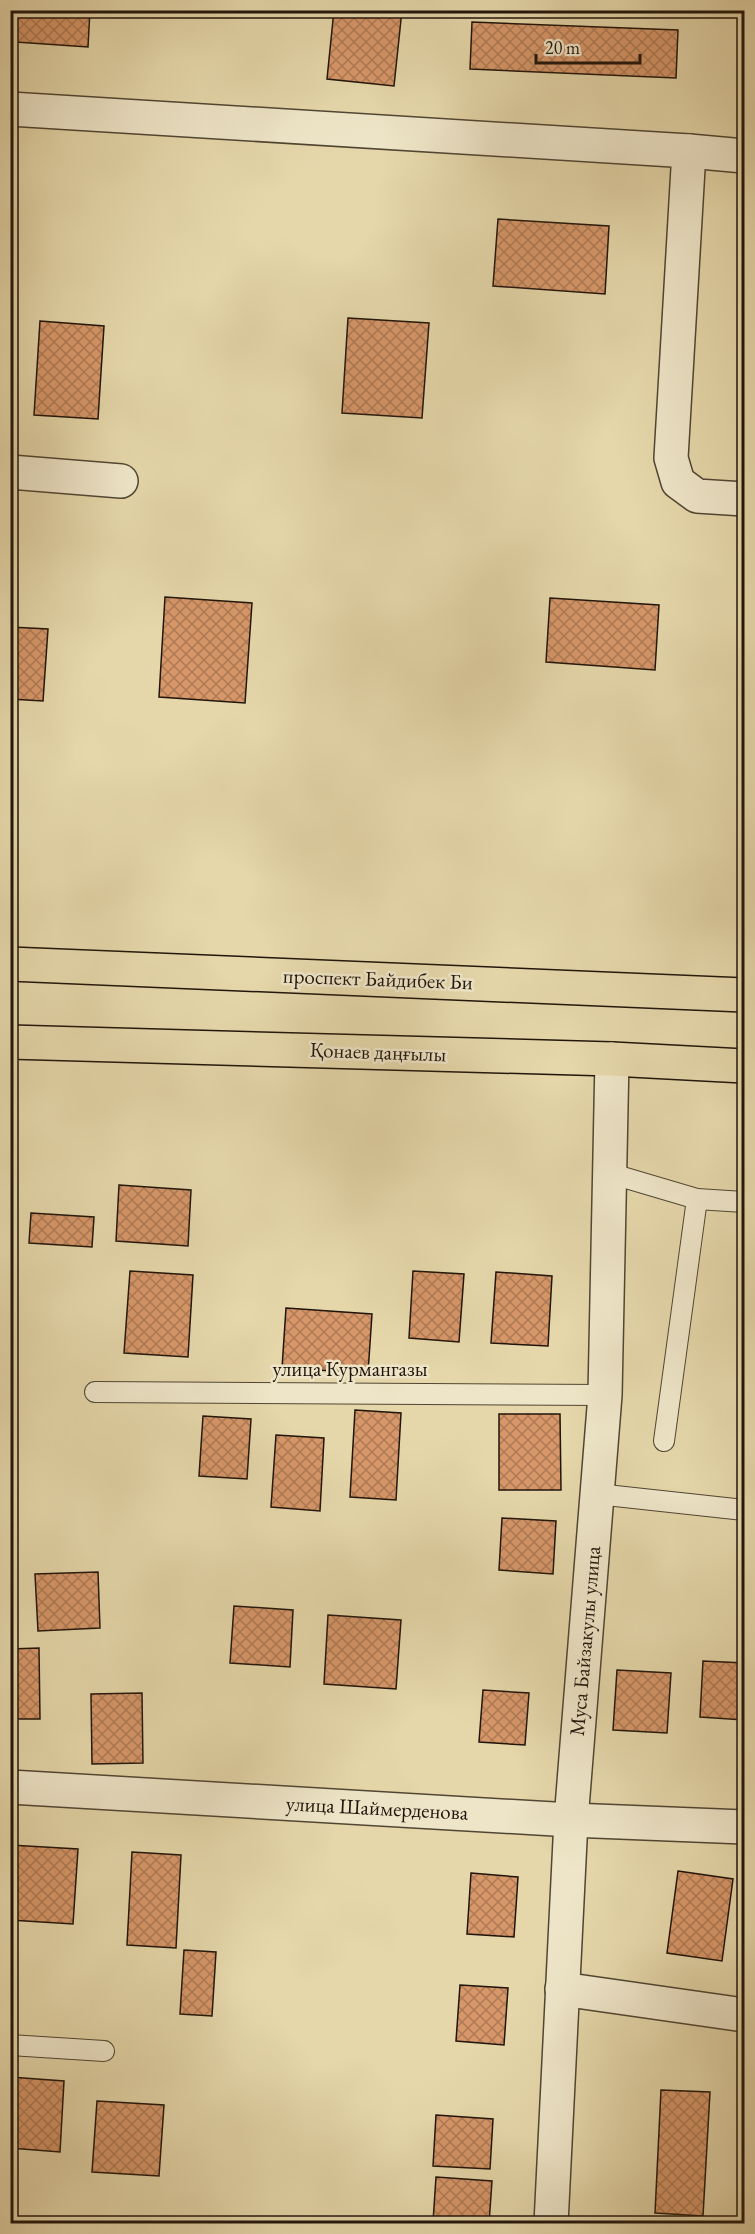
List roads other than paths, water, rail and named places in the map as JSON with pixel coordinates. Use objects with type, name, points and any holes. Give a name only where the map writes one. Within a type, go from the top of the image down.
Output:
[{"type":"main road","name":"проспект Байдибек Би","points":[[10,964],[744,994]]},
{"type":"main road","name":"Қонаев даңғылы","points":[[10,1042],[612,1059],[744,1066]]},
{"type":"street","points":[[10,109],[744,156]]},
{"type":"street","points":[[689,151],[671,458],[678,482],[696,496],[744,500]]},
{"type":"street","points":[[10,472],[121,481]]},
{"type":"street","name":"Муса Байзакулы улица","points":[[551,2223],[571,1820],[605,1395],[612,1059]]},
{"type":"street","name":"улица Шаймерденова","points":[[10,1787],[571,1820],[744,1827]]},
{"type":"street","points":[[562,1989],[744,2015]]},
{"type":"lane","points":[[609,1173],[697,1199],[744,1202]]},
{"type":"lane","points":[[664,1441],[697,1199]]},
{"type":"lane","name":"улица Курмангазы","points":[[95,1392],[605,1395]]},
{"type":"lane","points":[[597,1494],[744,1510]]},
{"type":"lane","points":[[10,2045],[104,2051]]}]
